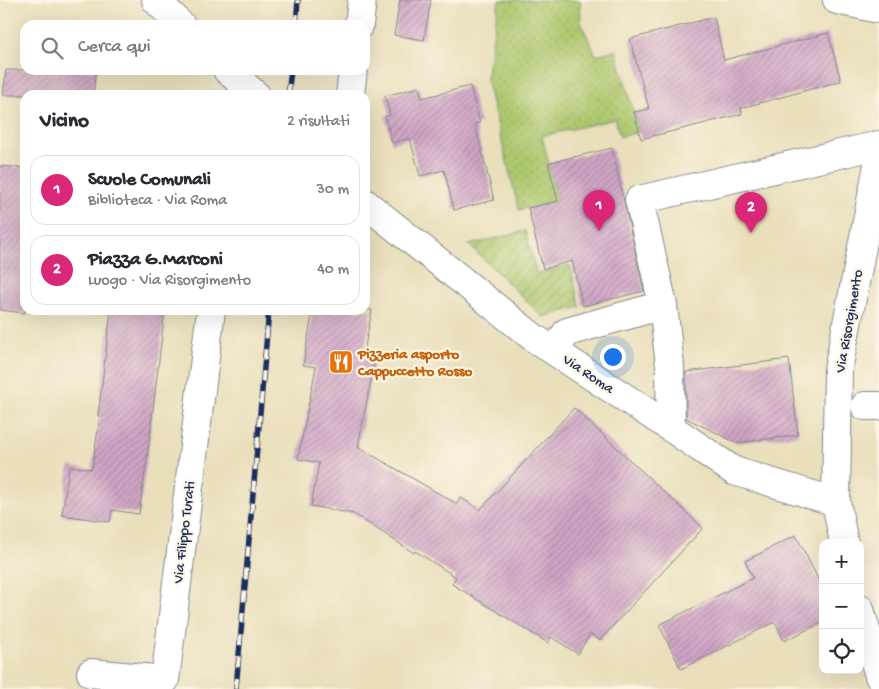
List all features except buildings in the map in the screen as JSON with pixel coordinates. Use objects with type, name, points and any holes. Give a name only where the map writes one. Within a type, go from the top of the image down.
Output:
[{"type":"street","points":[[156,0],[176,20]]},
{"type":"street","points":[[360,20],[362,0]]},
{"type":"street","points":[[837,0],[879,9]]},
{"type":"street","points":[[351,90],[352,75]]},
{"type":"street","points":[[671,428],[670,366],[663,305],[639,200],[879,145]]},
{"type":"street","name":"Via Risorgimento","points":[[843,539],[836,502],[838,370],[879,160]]},
{"type":"street","name":"Via Roma","points":[[370,207],[534,338],[555,350],[734,471],[836,502]]},
{"type":"street","points":[[555,350],[567,332],[663,305]]},
{"type":"street","name":"Via Filippo Turati","points":[[91,672],[165,680],[210,315]]},
{"type":"street","points":[[864,624],[876,667]]},
{"type":"green space","points":[[499,0],[580,0],[581,23],[596,55],[616,50],[639,132],[620,137],[615,119],[542,136],[558,201],[519,210],[486,79]]},
{"type":"green space","points":[[525,231],[537,274],[570,265],[580,307],[543,317],[469,245]]},
{"type":"railway","points":[[296,20],[298,0]]},
{"type":"railway","points":[[289,90],[290,75]]},
{"type":"railway","points":[[236,689],[269,315]]},
{"type":"place","name":"Scuole Comunali","points":[[599,231]]},
{"type":"place","name":"Piazza G.Marconi","points":[[751,233]]},
{"type":"place","name":"Pizzeria asporto Cappuccetto Rosso","points":[[341,362]]}]
